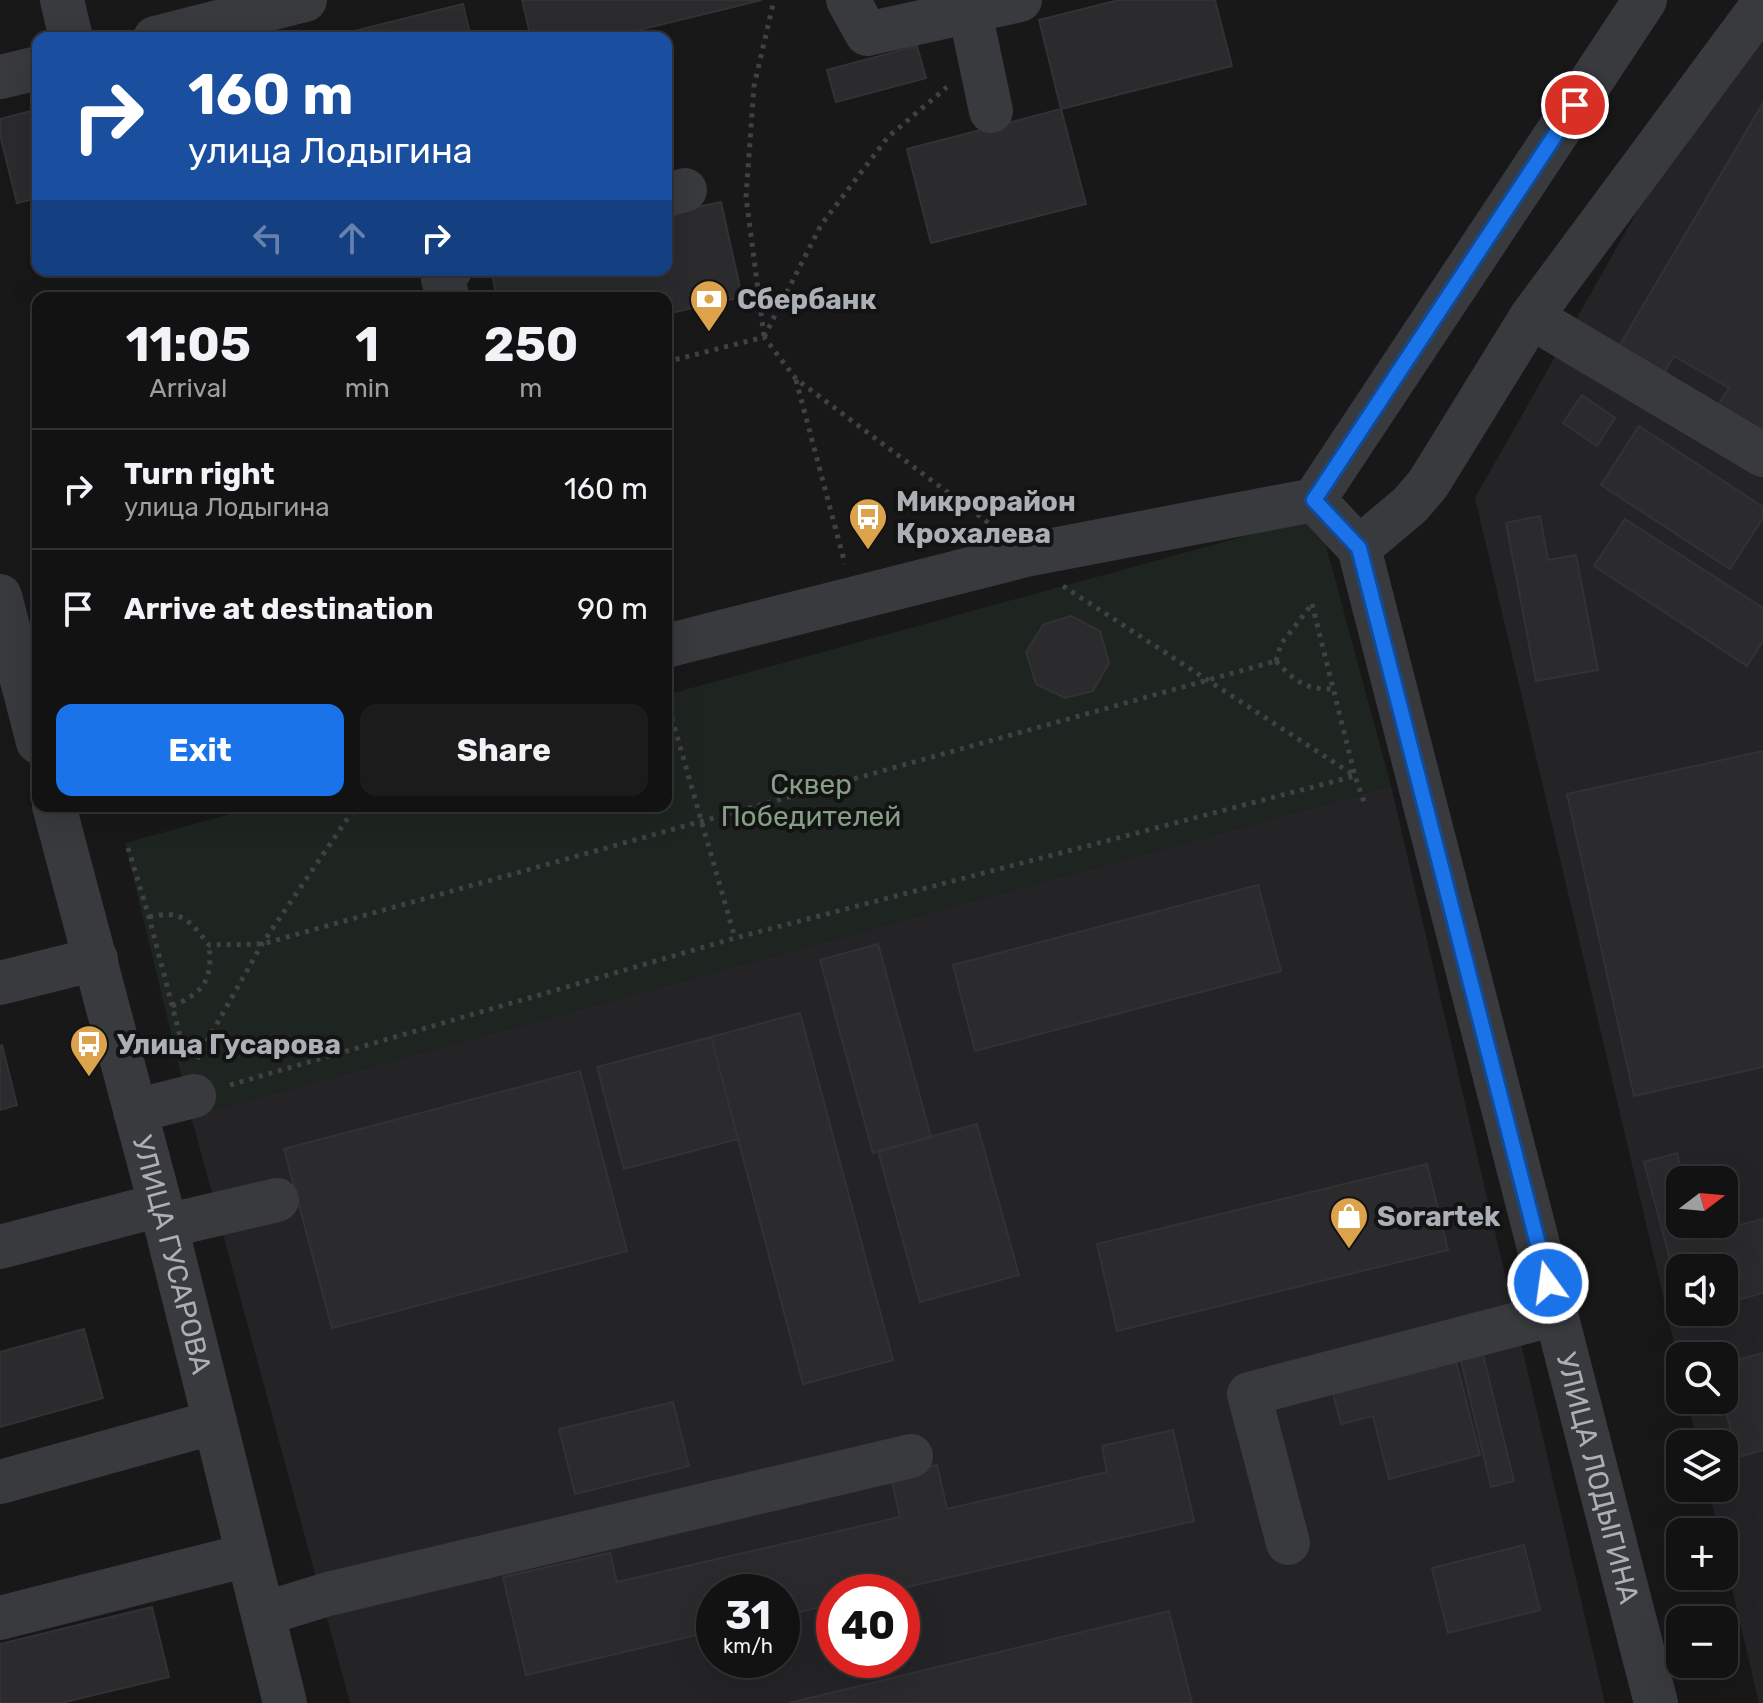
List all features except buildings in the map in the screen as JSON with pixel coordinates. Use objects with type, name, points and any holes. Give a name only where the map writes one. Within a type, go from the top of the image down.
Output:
[{"type":"street","points":[[62,0],[70,32]]},
{"type":"street","points":[[179,32],[305,0]]},
{"type":"street","points":[[848,0],[867,34],[1020,0]]},
{"type":"street","points":[[672,644],[1026,555],[1314,500],[1645,0]]},
{"type":"street","points":[[1359,548],[1410,505],[1428,484],[1531,317],[1763,4]]},
{"type":"street","points":[[970,12],[991,111]]},
{"type":"street","points":[[0,77],[32,69]]},
{"type":"street","points":[[1531,317],[1763,455]]},
{"type":"street","name":"УЛИЦА ЛОДЫГИНА","points":[[1314,500],[1359,548],[1656,1703]]},
{"type":"street","points":[[0,596],[32,719]]},
{"type":"street","name":"УЛИЦА ГУСАРОВА","points":[[56,812],[163,1216],[285,1703]]},
{"type":"street","points":[[0,983],[96,959]]},
{"type":"street","points":[[135,1111],[192,1085]]},
{"type":"street","points":[[0,1247],[163,1216],[277,1200]]},
{"type":"street","points":[[1288,1543],[1249,1394],[1556,1314]]},
{"type":"street","points":[[0,1482],[215,1422]]},
{"type":"street","points":[[263,1614],[328,1594],[911,1456]]},
{"type":"street","points":[[0,1618],[248,1555]]},
{"type":"path","points":[[774,0],[754,86],[746,197],[764,337],[796,379],[992,526]]},
{"type":"path","points":[[672,360],[764,337],[821,225],[888,137],[937,93],[982,66]]},
{"type":"path","points":[[796,379],[845,565]]},
{"type":"path","points":[[1055,581],[1355,776]]},
{"type":"path","points":[[1276,661],[1281,644],[1312,604],[1365,805]]},
{"type":"path","points":[[209,945],[262,944],[1276,661]]},
{"type":"path","points":[[1276,661],[1291,677],[1312,689],[1333,689]]},
{"type":"path","points":[[672,719],[735,938]]},
{"type":"path","points":[[192,1085],[735,938],[1355,776]]},
{"type":"path","points":[[192,1085],[262,944],[352,812]]},
{"type":"path","points":[[128,848],[192,1085]]},
{"type":"path","points":[[149,917],[168,912],[192,923],[209,945],[212,967],[204,983],[198,992],[172,1006]]},
{"type":"shaded area","points":[[1757,0],[1763,0],[1763,1703],[1759,1703],[1732,1590],[1738,1590],[1738,1518],[1716,1518],[1712,1502],[1738,1502],[1738,1430],[1694,1430],[1690,1414],[1738,1414],[1738,1342],[1674,1342],[1670,1326],[1738,1326],[1738,1254],[1666,1254],[1666,1309],[1475,498]]},
{"type":"shaded area","points":[[1391,786],[1605,1703],[350,1703],[191,1116]]},
{"type":"green space","name":"Сквер Победителей","points":[[1318,516],[1391,786],[191,1116],[125,843],[238,812],[672,812],[672,693]]},
{"type":"place","name":"Сбербанк","points":[[709,333]]},
{"type":"place","name":"Микрорайон Крохалева","points":[[868,551]]},
{"type":"place","name":"Улица Гусарова","points":[[89,1078]]},
{"type":"place","name":"Sorartek","points":[[1349,1250]]},
{"type":"route","points":[[1548,1283],[1359,548],[1314,500],[1575,105]]}]
